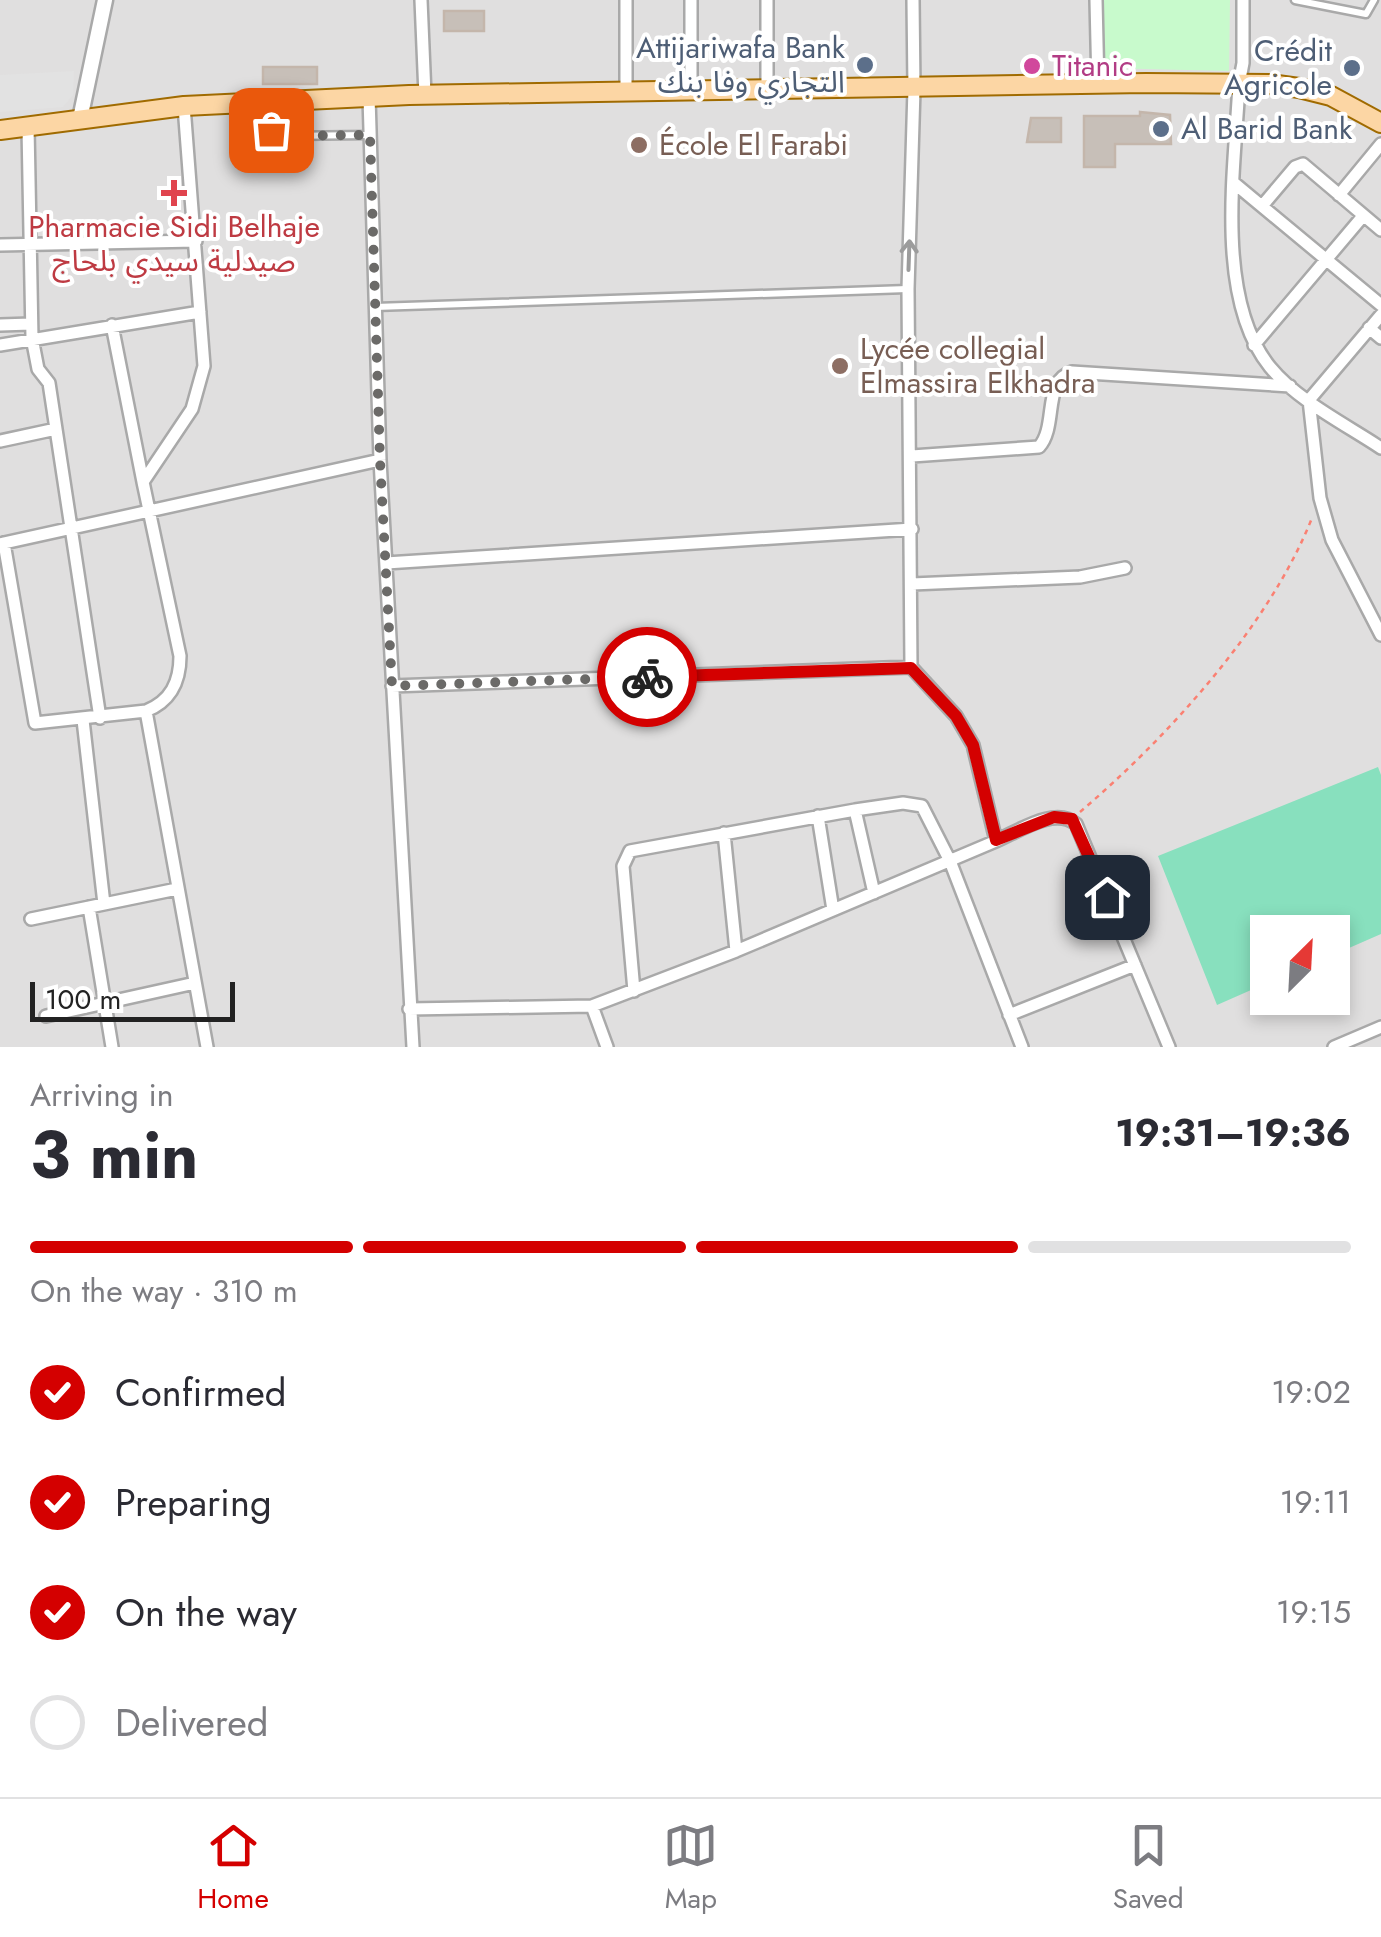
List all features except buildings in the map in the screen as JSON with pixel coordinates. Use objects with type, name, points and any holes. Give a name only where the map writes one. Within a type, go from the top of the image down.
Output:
[{"type":"main road","points":[[0,130],[184,106],[369,97],[1239,84],[1270,84],[1331,96],[1381,123]]},
{"type":"street","points":[[80,118],[105,0]]},
{"type":"street","points":[[421,0],[425,95]]},
{"type":"street","points":[[626,0],[626,91]]},
{"type":"street","points":[[691,0],[691,90]]},
{"type":"street","points":[[767,0],[767,89]]},
{"type":"street","points":[[913,0],[908,289],[911,668],[956,716],[973,745],[996,840]]},
{"type":"street","points":[[1096,0],[1098,86]]},
{"type":"street","points":[[1243,0],[1243,63],[1234,183],[1235,268],[1254,345],[1290,386],[1381,448]]},
{"type":"street","points":[[369,97],[380,460],[413,1047]]},
{"type":"street","points":[[143,482],[197,399],[204,366],[184,106]]},
{"type":"street","points":[[28,127],[32,338],[38,369],[49,383],[100,718]]},
{"type":"street","points":[[1340,196],[1381,144]]},
{"type":"street","points":[[1262,206],[1300,164],[1381,230]]},
{"type":"street","points":[[1234,183],[1381,305]]},
{"type":"street","points":[[1254,345],[1364,216]]},
{"type":"street","points":[[0,245],[196,241]]},
{"type":"street","points":[[0,345],[200,312]]},
{"type":"street","points":[[1381,315],[1309,400],[1320,498],[1332,540],[1381,635]]},
{"type":"street","points":[[0,325],[31,324]]},
{"type":"street","points":[[112,325],[148,514],[180,666],[173,690],[158,706],[146,711],[39,725],[34,722],[2,544],[148,514],[380,460]]},
{"type":"street","points":[[1369,328],[1381,338]]},
{"type":"street","points":[[912,456],[1039,447],[1049,434],[1057,382],[1072,372],[1290,386]]},
{"type":"street","points":[[0,440],[56,429]]},
{"type":"street","points":[[386,564],[912,529]]},
{"type":"street","points":[[912,584],[1080,577],[1125,568]]},
{"type":"street","points":[[392,686],[911,668]]},
{"type":"street","points":[[146,711],[207,1047]]},
{"type":"street","points":[[83,720],[104,904]]},
{"type":"street","points":[[634,990],[623,866],[626,855],[634,848],[904,803],[922,806],[928,812],[1022,1047]]},
{"type":"street","points":[[855,810],[874,893]]},
{"type":"street","points":[[818,816],[832,910]]},
{"type":"street","points":[[409,1009],[592,1006],[736,951],[1054,817],[1072,819],[1079,829],[1168,1047]]},
{"type":"street","points":[[724,833],[736,951]]},
{"type":"street","points":[[31,918],[178,889]]},
{"type":"street","points":[[89,907],[112,1047]]},
{"type":"street","points":[[1009,1015],[1135,965]]},
{"type":"street","points":[[46,1016],[195,984]]},
{"type":"street","points":[[592,1006],[607,1047]]},
{"type":"street","points":[[1334,1047],[1381,1027]]},
{"type":"lane","points":[[1295,0],[1366,14],[1374,0]]},
{"type":"lane","points":[[262,101],[271,130],[278,136],[370,135]]},
{"type":"lane","points":[[375,307],[908,289]]},
{"type":"path","points":[[1072,819],[1166,728],[1253,624],[1299,551],[1320,498]]},
{"type":"shaded area","points":[[0,0],[1381,0],[1381,1047],[0,1047]]},
{"type":"shaded area","points":[[74,71],[73,95],[63,107],[0,112],[0,75]]},
{"type":"green space","points":[[1103,0],[1230,0],[1229,71],[1102,68]]},
{"type":"green space","points":[[1378,767],[1381,934],[1350,948],[1350,915],[1250,915],[1250,990],[1217,1005],[1158,856]]},
{"type":"way so far","points":[[271,130],[278,136],[370,135],[392,686],[647,677]]},
{"type":"place","name":"Attijariwafa Bank التجاري وفا بنك","points":[[865,65]]},
{"type":"place","name":"Titanic","points":[[1032,66]]},
{"type":"place","name":"Crédit Agricole","points":[[1352,68]]},
{"type":"place","name":"Al Barid Bank","points":[[1161,129]]},
{"type":"place","name":"École El Farabi","points":[[639,145]]},
{"type":"place","name":"Pharmacie Sidi Belhaje صيدلية سيدي بلحاج","points":[[174,193]]},
{"type":"place","name":"Lycée collegial Elmassira Elkhadra","points":[[840,366]]},
{"type":"route","points":[[647,677],[911,668],[956,716],[973,745],[996,840],[1054,817],[1072,819],[1107,897]]}]
